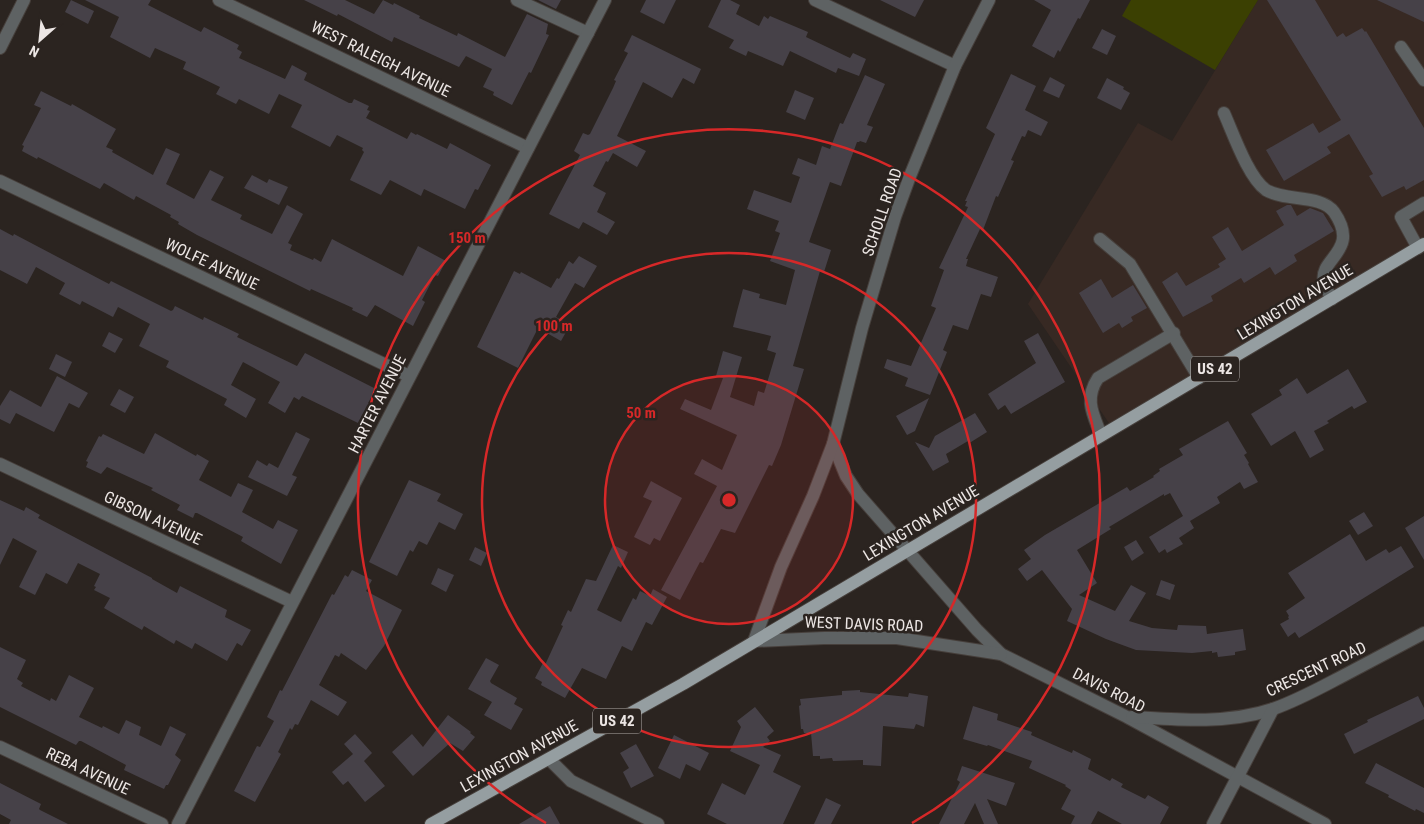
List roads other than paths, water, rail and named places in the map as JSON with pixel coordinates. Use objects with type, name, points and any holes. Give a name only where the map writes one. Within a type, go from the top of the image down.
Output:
[{"type":"main road","name":"LEXINGTON AVENUE","points":[[438,822],[683,684],[1421,246]]},
{"type":"street","points":[[0,48],[24,0]]},
{"type":"street","name":"WEST RALEIGH AVENUE","points":[[218,0],[528,148]]},
{"type":"street","points":[[518,0],[588,33]]},
{"type":"street","name":"HARTER AVENUE","points":[[178,824],[605,0]]},
{"type":"street","points":[[815,0],[954,66]]},
{"type":"street","name":"SCHOLL ROAD","points":[[754,641],[781,567],[833,444],[862,328],[916,159],[954,66],[989,0]]},
{"type":"street","points":[[1401,47],[1424,80]]},
{"type":"street","points":[[1224,113],[1250,171],[1264,188],[1279,196],[1324,203],[1333,210],[1342,227],[1343,236],[1341,249],[1325,270],[1324,281],[1332,299]]},
{"type":"street","name":"WOLFE AVENUE","points":[[0,181],[410,376]]},
{"type":"street","points":[[1421,246],[1401,217],[1424,203]]},
{"type":"street","points":[[1100,239],[1130,264],[1174,333],[1199,378]]},
{"type":"street","points":[[1101,436],[1093,415],[1090,397],[1092,388],[1098,378],[1174,333]]},
{"type":"street","points":[[833,444],[846,476],[858,494],[906,550]]},
{"type":"street","name":"GIBSON AVENUE","points":[[0,464],[292,602]]},
{"type":"street","name":"DAVIS ROAD","points":[[906,550],[977,630],[1001,654],[1127,717],[1325,824]]},
{"type":"street","name":"CRESCENT ROAD","points":[[1127,717],[1174,720],[1207,719],[1236,717],[1273,709],[1424,633]]},
{"type":"street","name":"WEST DAVIS ROAD","points":[[754,641],[824,638],[897,638],[1001,654]]},
{"type":"street","points":[[1213,824],[1273,709]]},
{"type":"street","name":"REBA AVENUE","points":[[0,747],[162,824]]},
{"type":"street","points":[[549,759],[571,781],[658,824]]}]
